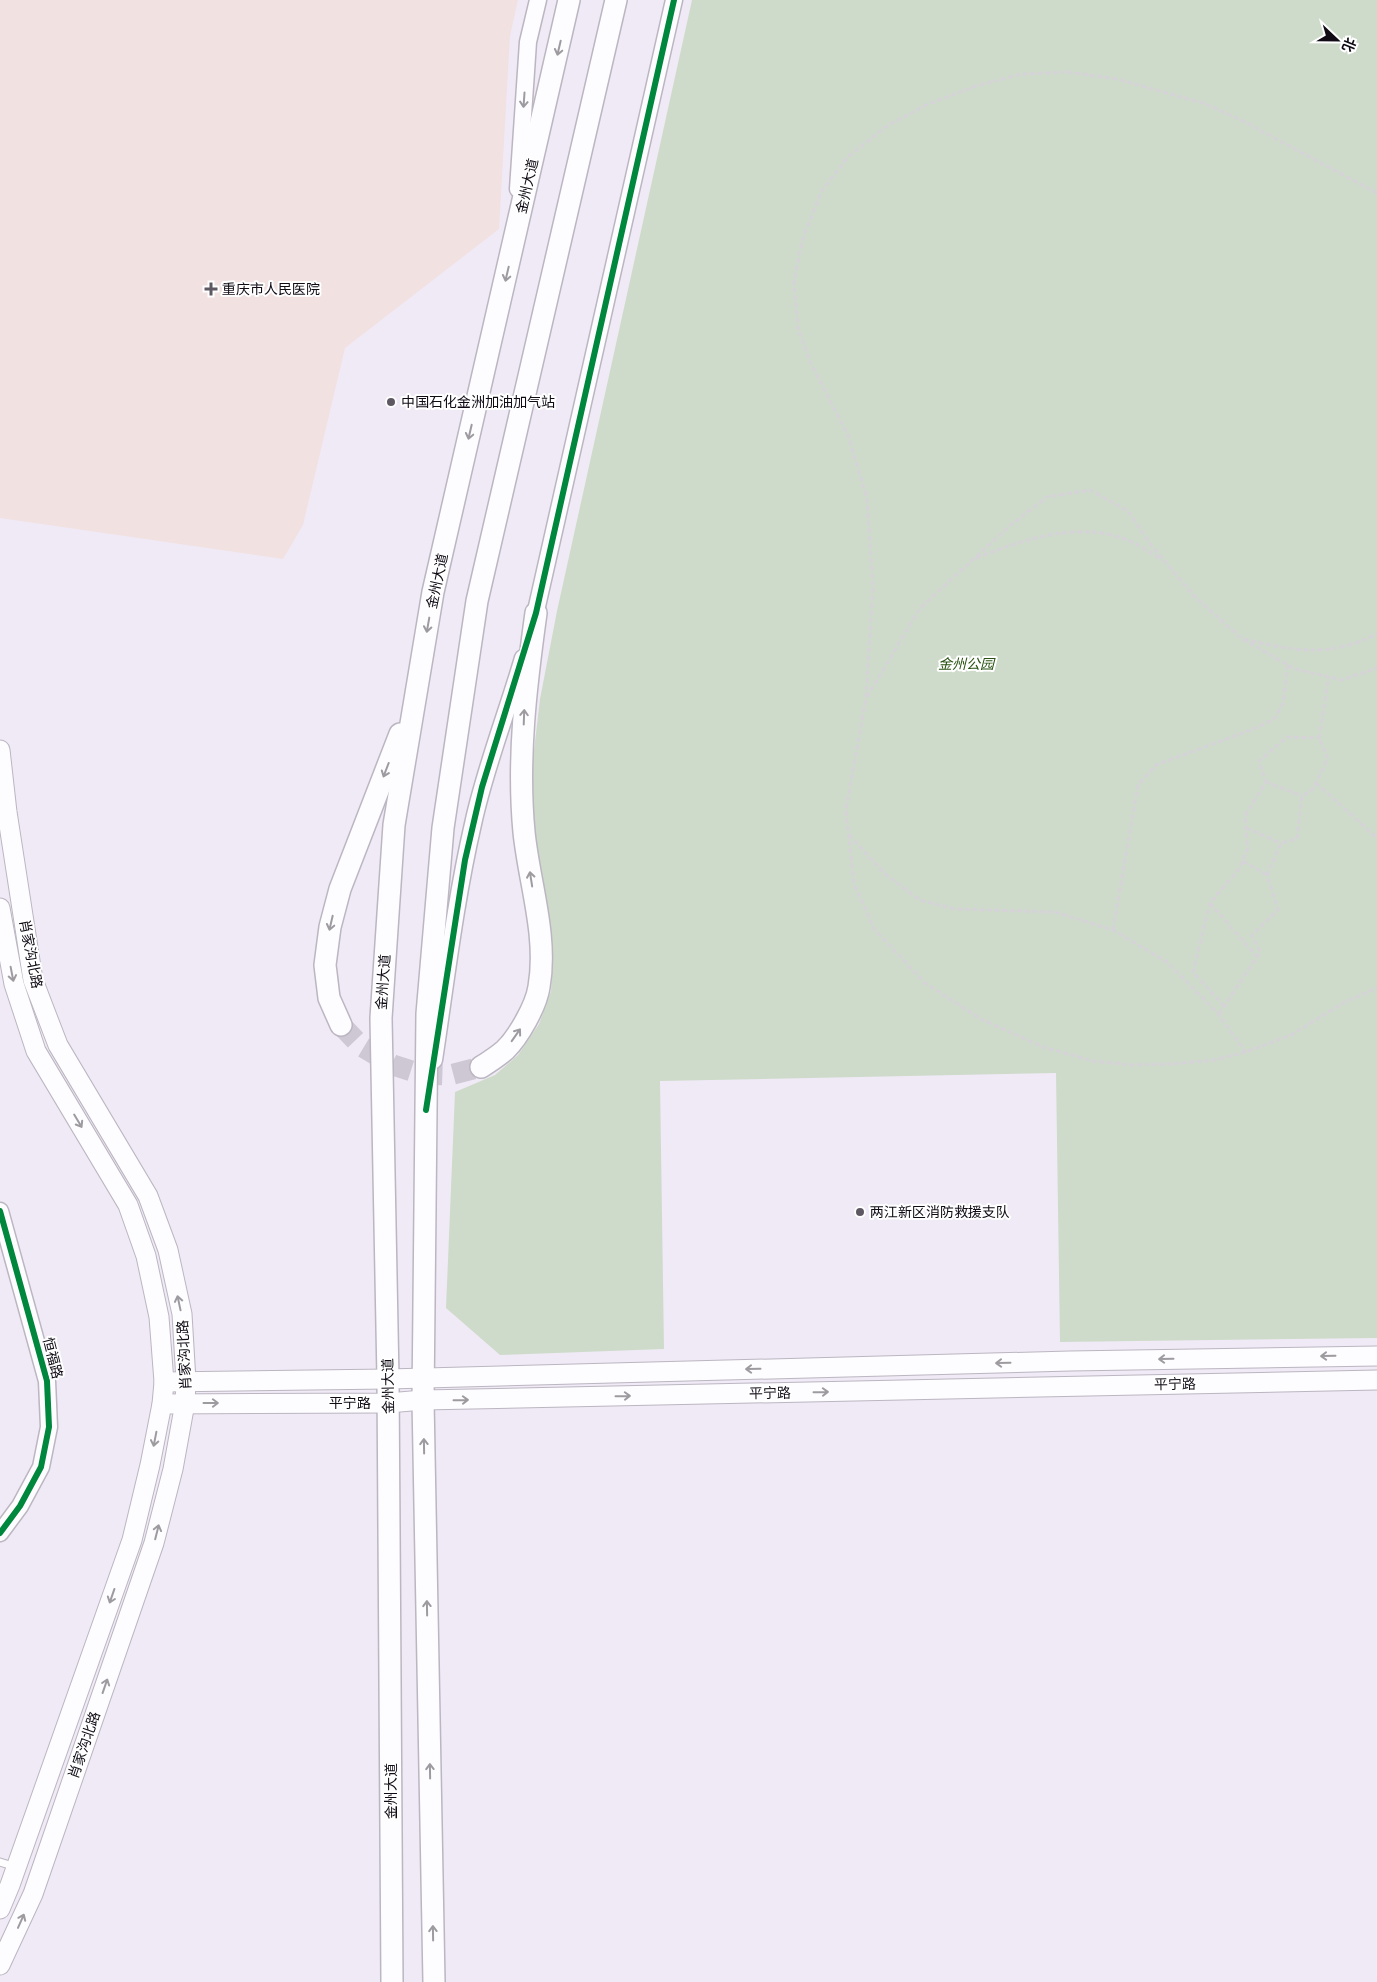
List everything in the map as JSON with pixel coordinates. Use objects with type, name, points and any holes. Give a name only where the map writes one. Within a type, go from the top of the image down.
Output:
[{"type":"main road","name":"金州大道","points":[[392,1982],[388,1379],[381,1018],[394,825],[434,592],[569,0]]},
{"type":"main road","points":[[434,1982],[423,1400],[427,1014],[443,828],[477,601],[616,0]]},
{"type":"main road","points":[[481,1067],[506,1049],[528,1018],[539,987],[541,949],[524,832],[522,774],[525,696],[536,613]]},
{"type":"main road","points":[[342,1025],[329,998],[325,965],[330,927],[340,889],[416,692]]},
{"type":"main road","name":"肖家沟北路","points":[[0,750],[3,812],[33,980],[58,1044],[148,1196],[168,1250],[182,1314],[186,1381],[185,1402],[173,1469],[154,1543],[33,1894],[0,1965]]},
{"type":"main road","name":"肖家沟北路","points":[[0,908],[14,984],[36,1051],[128,1206],[146,1256],[159,1317],[164,1382],[162,1404],[150,1465],[132,1540],[8,1865],[0,1908]]},
{"type":"main road","name":"平宁路","points":[[164,1382],[388,1379],[1070,1361],[1377,1356]]},
{"type":"main road","name":"平宁路","points":[[162,1404],[185,1402],[388,1403],[423,1400],[1377,1380]]},
{"type":"street","points":[[514,239],[528,42],[538,0]]},
{"type":"street","points":[[426,1110],[465,860],[473,824],[482,787],[536,613],[674,0]]},
{"type":"street","name":"恒福路","points":[[0,1211],[47,1380],[49,1427],[41,1467],[20,1506],[0,1533]]},
{"type":"path","points":[[1377,193],[1241,120],[1203,103],[1117,79],[1068,72],[1022,74],[976,86],[926,105],[886,126],[849,156],[821,192],[802,241],[794,284],[798,328],[810,362],[848,435],[866,498],[874,587],[866,698],[846,809],[854,884],[875,930],[925,983],[980,1019],[1043,1047],[1093,1061],[1132,1065],[1171,1064],[1214,1060],[1246,1052],[1291,1034],[1344,1002],[1377,988]]},
{"type":"path","points":[[866,698],[920,608],[1011,525],[1046,497],[1090,490],[1128,511],[1194,596],[1241,638],[1296,669],[1342,680],[1377,668]]},
{"type":"path","points":[[974,559],[1020,541],[1063,532],[1101,532],[1132,542],[1165,561]]},
{"type":"path","points":[[1241,638],[1290,650],[1327,651],[1359,643],[1377,634]]},
{"type":"path","points":[[1113,930],[1138,785],[1156,766],[1256,728],[1274,719],[1283,703],[1288,665]]},
{"type":"path","points":[[1246,828],[1281,843],[1297,839],[1302,796],[1312,789],[1328,758],[1319,738],[1329,677]]},
{"type":"path","points":[[1266,782],[1259,761],[1287,737],[1319,738]]},
{"type":"path","points":[[1266,782],[1302,796]]},
{"type":"path","points":[[1224,1006],[1193,972],[1210,903],[1239,869],[1243,861],[1248,849],[1245,816],[1266,782]]},
{"type":"path","points":[[1316,783],[1377,838]]},
{"type":"path","points":[[848,835],[886,874],[920,900],[956,908],[1055,912],[1113,930],[1167,962],[1219,1014],[1246,1052]]},
{"type":"path","points":[[1219,1014],[1260,952],[1252,935],[1278,910],[1267,875],[1281,843]]},
{"type":"path","points":[[1243,861],[1267,875]]},
{"type":"path","points":[[1210,903],[1257,956]]},
{"type":"shaded area","name":"重庆市人民医院","points":[[0,0],[518,0],[510,36],[499,229],[345,348],[303,525],[283,559],[0,518]]},
{"type":"green space","name":"金州公园","points":[[692,0],[1377,0],[1377,1338],[1060,1342],[1056,1073],[660,1081],[664,1349],[500,1355],[446,1308],[455,1092],[495,1075],[518,1055],[539,1024],[551,991],[553,954],[533,831],[531,776],[540,699],[557,611]]},
{"type":"tunnel","points":[[341,1025],[361,1046],[393,1065],[421,1074],[450,1075],[481,1067]]},
{"type":"cycle path","points":[[426,1110],[465,860],[482,787],[536,613],[674,0]]},
{"type":"cycle path","points":[[0,1211],[47,1381],[49,1427],[41,1467],[20,1506],[0,1533]]},
{"type":"place","name":"重庆市人民医院","points":[[211,289]]},
{"type":"place","name":"中国石化金洲加油加气站","points":[[391,402]]},
{"type":"place","name":"两江新区消防救援支队","points":[[860,1212]]}]
